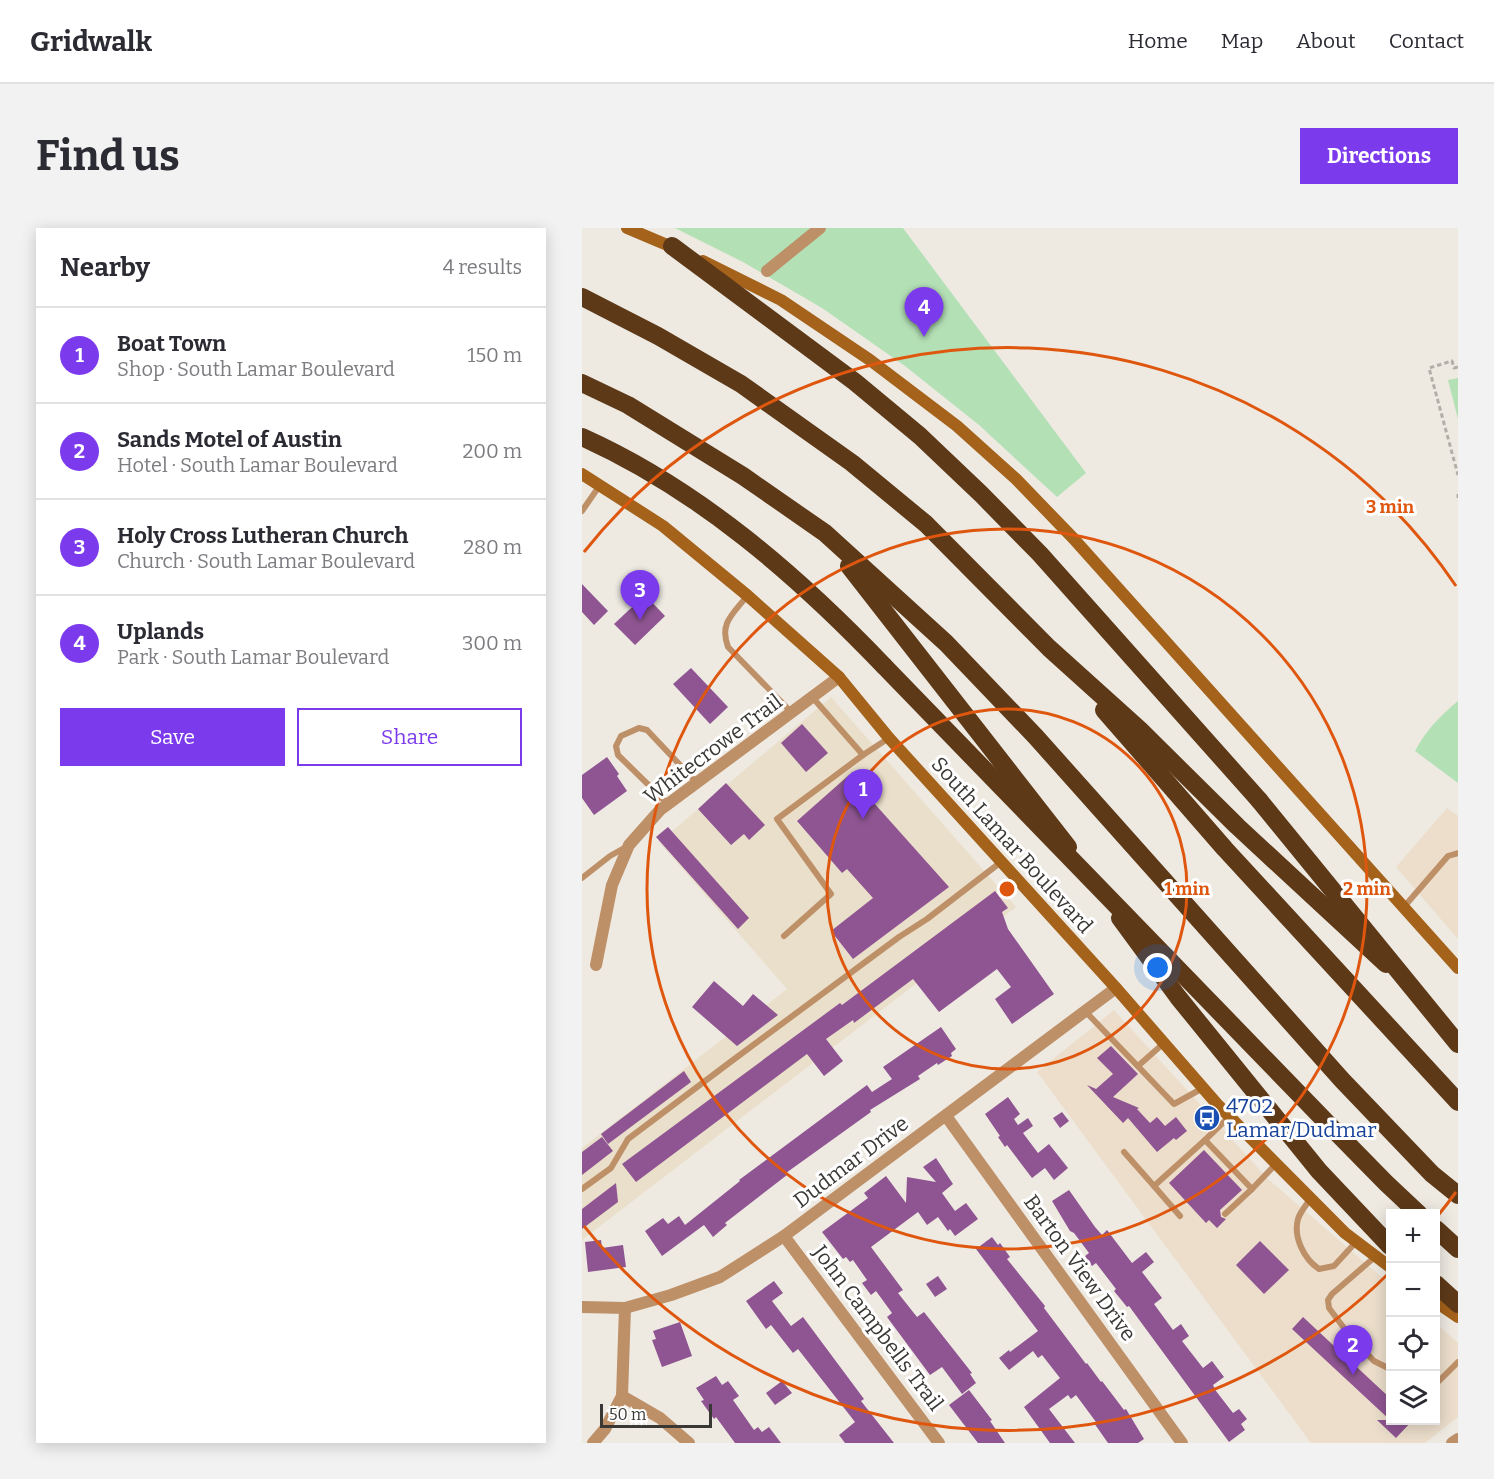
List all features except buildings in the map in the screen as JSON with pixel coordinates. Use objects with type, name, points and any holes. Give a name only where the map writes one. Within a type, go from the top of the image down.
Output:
[{"type":"highway","points":[[672,246],[855,382],[920,436],[1048,562],[1259,800],[1458,1044]]},
{"type":"highway","points":[[582,297],[658,336],[741,384],[852,463],[926,524],[1049,648],[1140,730],[1237,826],[1458,1030]]},
{"type":"highway","points":[[582,383],[637,411],[743,477],[825,533],[963,660],[1036,737],[1342,1080],[1425,1166],[1458,1195]]},
{"type":"highway","points":[[582,437],[659,478],[720,519],[776,562],[836,616],[1334,1130],[1414,1209]]},
{"type":"highway","points":[[825,533],[888,617],[1036,804],[1179,997],[1383,1251]]},
{"type":"highway","points":[[1049,648],[1225,849],[1458,1102]]},
{"type":"highway","points":[[1440,1232],[1458,1249]]},
{"type":"highway","points":[[1440,1288],[1458,1304]]},
{"type":"main road","points":[[627,228],[672,246],[781,300],[860,353],[957,426],[1016,479],[1073,538],[1458,968]]},
{"type":"main road","name":"South Lamar Boulevard","points":[[582,474],[663,526],[748,596],[839,677],[889,738],[1116,988],[1203,1088],[1345,1233],[1357,1242],[1383,1251]]},
{"type":"main road","points":[[1440,1305],[1458,1317]]},
{"type":"street","points":[[767,271],[820,228]]},
{"type":"street","name":"Whitecrowe Trail","points":[[596,965],[612,885],[629,845],[660,810],[839,677]]},
{"type":"street","name":"Dudmar Drive","points":[[582,1306],[625,1308],[671,1295],[720,1277],[784,1236],[1116,988]]},
{"type":"street","name":"Barton View Drive","points":[[946,1116],[1182,1443]]},
{"type":"street","name":"John Campbells Trail","points":[[784,1236],[939,1443]]},
{"type":"street","points":[[593,1443],[605,1429],[622,1396],[625,1308]]},
{"type":"street","points":[[622,1396],[660,1418],[689,1443]]},
{"type":"street","points":[[1452,1443],[1458,1439]]},
{"type":"lane","points":[[582,511],[600,486]]},
{"type":"lane","points":[[748,596],[727,621],[723,635],[728,647],[792,713]]},
{"type":"lane","points":[[813,698],[863,755]]},
{"type":"lane","points":[[668,804],[618,755],[616,746],[621,736],[639,728],[647,730],[697,783]]},
{"type":"lane","points":[[784,936],[831,894],[777,819],[889,738]]},
{"type":"lane","points":[[582,878],[610,856],[629,845]]},
{"type":"lane","points":[[1403,908],[1448,856],[1458,853]]},
{"type":"lane","points":[[582,1189],[611,1168],[628,1139],[899,937],[927,920],[1001,862]]},
{"type":"lane","points":[[1085,1011],[1174,1104],[1203,1088]]},
{"type":"lane","points":[[1138,1066],[1164,1043]]},
{"type":"lane","points":[[1154,1186],[1230,1116]]},
{"type":"lane","points":[[1205,1140],[1252,1189]]},
{"type":"lane","points":[[1124,1152],[1180,1216]]},
{"type":"lane","points":[[1225,1214],[1276,1163]]},
{"type":"lane","points":[[1311,1198],[1298,1219],[1299,1240],[1311,1264],[1319,1269],[1334,1266],[1357,1242]]},
{"type":"lane","points":[[1383,1251],[1332,1294],[1328,1300],[1329,1308],[1350,1336],[1374,1361],[1386,1367]]},
{"type":"lane","points":[[1440,1380],[1458,1362]]},
{"type":"path","points":[[1458,367],[1454,368],[1452,361],[1429,368],[1458,475]]},
{"type":"shaded area","points":[[831,697],[1016,907],[582,1240],[582,1148],[787,989],[659,842]]},
{"type":"shaded area","points":[[1447,808],[1458,816],[1458,939],[1396,867]]},
{"type":"shaded area","points":[[1114,1010],[1269,1180],[1386,1281],[1386,1425],[1440,1425],[1440,1327],[1458,1343],[1458,1417],[1425,1443],[1311,1443],[1037,1072]]},
{"type":"green space","points":[[675,228],[903,228],[1086,473],[1057,497],[979,425],[905,366],[822,308],[743,262]]},
{"type":"green space","points":[[1458,378],[1458,419],[1448,380]]},
{"type":"green space","points":[[1458,701],[1458,783],[1415,751],[1434,724]]},
{"type":"place","name":"Uplands","points":[[924,337]]},
{"type":"place","name":"Holy Cross Lutheran Church","points":[[640,620]]},
{"type":"place","name":"Boat Town","points":[[863,819]]},
{"type":"place","name":"4702 Lamar/Dudmar","points":[[1207,1118]]},
{"type":"place","name":"Sands Motel of Austin","points":[[1353,1375]]}]
